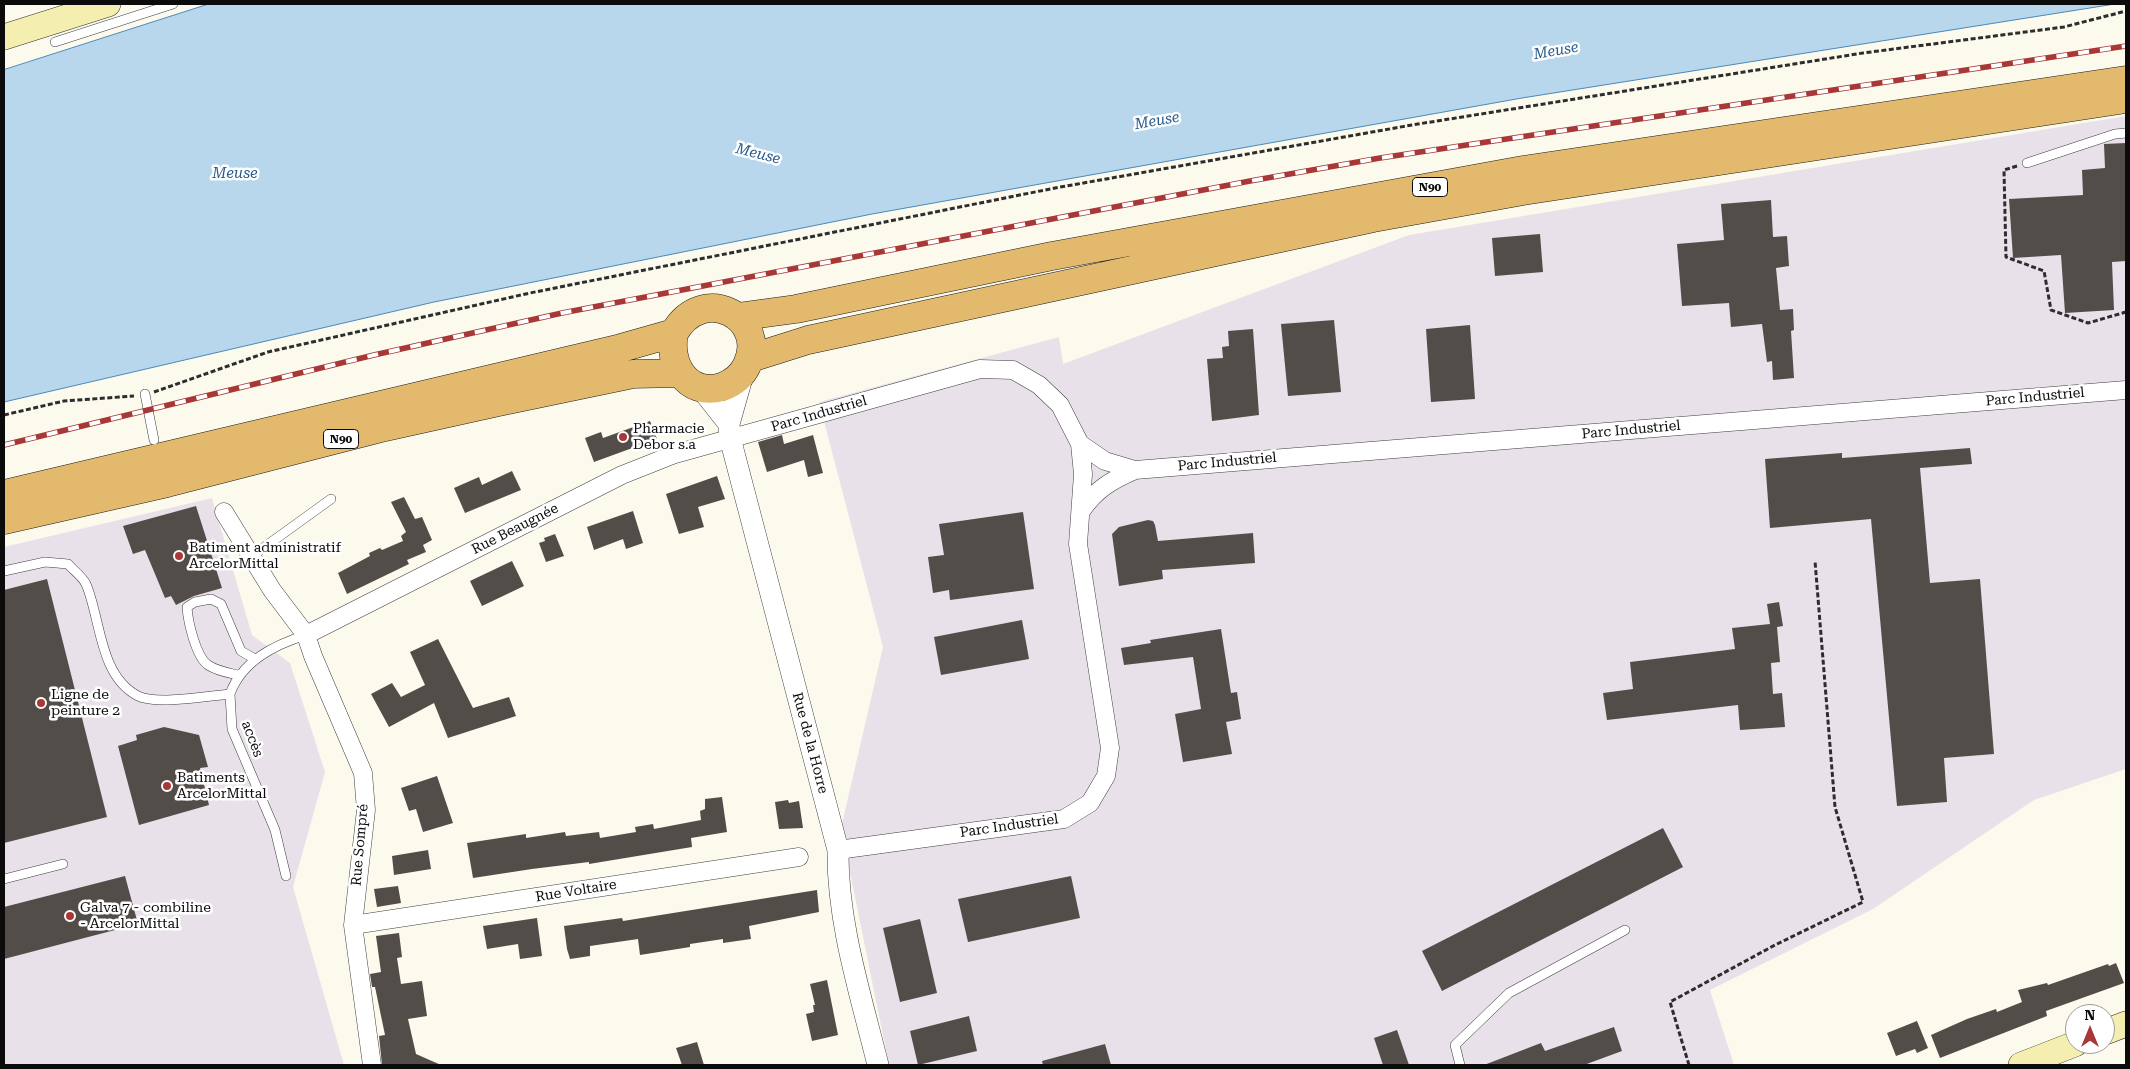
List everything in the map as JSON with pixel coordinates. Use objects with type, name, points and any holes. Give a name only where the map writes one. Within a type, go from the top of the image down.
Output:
[{"type":"highway","name":"N90","points":[[737,317],[796,309],[1052,256],[1522,170],[2126,80]]},
{"type":"highway","name":"N90","points":[[747,365],[808,340],[1373,218],[1523,191],[2126,99]]},
{"type":"highway","points":[[701,309],[727,310],[737,317],[750,336],[747,365],[734,381],[721,387],[689,380],[673,361],[671,347],[674,334],[680,322],[690,314],[701,309]]},
{"type":"highway","name":"N90","points":[[4,494],[674,334]]},
{"type":"highway","name":"N90","points":[[4,520],[167,483],[385,427],[633,374],[689,380]]},
{"type":"main road","points":[[4,37],[108,4]]},
{"type":"main road","points":[[2020,1065],[2065,1048]]},
{"type":"street","points":[[730,431],[747,365]]},
{"type":"street","name":"Parc Industriel","points":[[730,431],[980,369],[1013,370],[1040,385],[1060,405],[1080,444],[1083,474],[1078,544],[1110,748],[1106,776],[1090,803],[1064,819],[838,850]]},
{"type":"street","points":[[689,380],[730,431]]},
{"type":"street","name":"Parc Industriel","points":[[1080,512],[1092,496],[1108,482],[1135,470],[2126,390]]},
{"type":"street","name":"Rue Beaugnée","points":[[306,635],[622,475],[730,431]]},
{"type":"street","name":"Rue de la Horre","points":[[730,431],[838,850],[837,881],[853,963],[878,1065]]},
{"type":"street","name":"Parc Industriel","points":[[1080,444],[1105,461],[1135,470]]},
{"type":"street","name":"Rue Sompré","points":[[224,512],[272,590],[306,635],[313,656],[363,773],[366,810],[352,925],[372,1065]]},
{"type":"street","name":"Rue Voltaire","points":[[352,925],[799,857]]},
{"type":"lane","points":[[55,42],[173,4]]},
{"type":"lane","points":[[2028,163],[2115,134],[2126,133]]},
{"type":"lane","points":[[145,394],[154,440]]},
{"type":"lane","points":[[252,556],[331,499]]},
{"type":"lane","points":[[4,572],[45,562],[68,564],[85,582],[114,674],[139,696],[176,700],[196,696],[230,694],[238,675],[255,659],[284,641],[306,635]]},
{"type":"lane","points":[[238,675],[208,665],[201,658],[188,618],[187,607],[195,602],[211,599],[221,604],[241,651],[255,659]]},
{"type":"lane","name":"accès","points":[[230,694],[232,729],[275,830],[286,876]]},
{"type":"lane","points":[[4,879],[63,864]]},
{"type":"lane","points":[[1460,1065],[1455,1045],[1510,993],[1625,930]]},
{"type":"path","points":[[4,415],[64,401],[145,394],[182,384],[241,360],[278,350],[530,293],[619,277],[736,251],[1046,190],[1412,125],[1863,54],[2064,27],[2126,11]]},
{"type":"path","points":[[2028,163],[2004,170],[2006,257],[2044,271],[2051,310],[2088,323],[2126,312]]},
{"type":"path","points":[[1689,1065],[1670,1002],[1775,945],[1863,902],[1835,807],[1815,561]]},
{"type":"shaded area","points":[[2126,116],[2126,769],[2034,800],[1873,909],[1710,990],[1734,1065],[889,1065],[841,828],[883,647],[819,402],[1059,337],[1063,364],[1409,235]]},
{"type":"shaded area","points":[[212,498],[252,635],[290,663],[325,772],[293,887],[344,1065],[4,1065],[4,547]]},
{"type":"water","name":"Meuse","points":[[209,4],[2115,4],[1522,98],[872,214],[434,302],[4,402],[4,70]]},
{"type":"building","points":[[2126,143],[2126,261],[2112,262],[2114,310],[2065,313],[2061,255],[2013,258],[2009,199],[2083,195],[2082,170],[2105,168],[2104,144]]},
{"type":"building","points":[[1771,200],[1773,237],[1787,236],[1789,266],[1776,268],[1780,310],[1793,309],[1794,330],[1791,331],[1794,378],[1773,380],[1772,361],[1767,362],[1762,324],[1731,327],[1729,303],[1682,306],[1677,244],[1724,240],[1721,204]]},
{"type":"building","points":[[1540,234],[1543,272],[1495,276],[1492,238]]},
{"type":"building","points":[[1334,320],[1341,392],[1288,396],[1281,324]]},
{"type":"building","points":[[1470,325],[1475,399],[1431,402],[1426,329]]},
{"type":"building","points":[[1253,329],[1259,415],[1212,421],[1207,359],[1223,358],[1222,347],[1229,346],[1228,331]]},
{"type":"building","points":[[650,421],[657,439],[594,462],[585,438],[601,432],[603,438]]},
{"type":"building","points":[[782,435],[784,444],[813,435],[823,473],[808,477],[804,460],[767,472],[758,442]]},
{"type":"building","points":[[1970,448],[1972,464],[1920,468],[1930,583],[1980,579],[1994,754],[1944,758],[1947,802],[1897,806],[1871,519],[1770,528],[1765,459],[1842,453],[1842,458]]},
{"type":"building","points":[[512,471],[521,490],[465,513],[454,488],[479,477],[482,485]]},
{"type":"building","points":[[717,476],[725,499],[698,507],[704,527],[679,534],[666,494]]},
{"type":"building","points":[[404,497],[415,519],[422,517],[432,540],[423,545],[426,552],[407,560],[409,564],[347,594],[338,573],[370,556],[369,553],[403,541],[401,536],[406,532],[391,502]]},
{"type":"building","name":"Batiment administratif ArcelorMittal","points":[[196,506],[222,588],[194,596],[176,605],[171,596],[165,598],[145,550],[133,554],[123,526]]},
{"type":"building","points":[[633,511],[643,543],[626,549],[623,539],[594,550],[587,527]]},
{"type":"building","points":[[1023,512],[1034,589],[950,600],[949,590],[933,593],[928,557],[944,555],[939,524]]},
{"type":"building","points":[[1148,520],[1153,521],[1155,525],[1158,541],[1253,533],[1255,563],[1162,570],[1163,579],[1119,586],[1112,534],[1119,527]]},
{"type":"building","points":[[555,534],[564,556],[546,562],[539,543],[545,541],[544,538]]},
{"type":"building","points":[[512,561],[524,586],[482,606],[470,581]]},
{"type":"building","name":"Ligne de peinture 2","points":[[47,579],[107,817],[4,843],[4,590]]},
{"type":"building","points":[[1779,602],[1783,626],[1777,627],[1780,662],[1771,663],[1773,694],[1782,693],[1785,727],[1740,730],[1738,705],[1607,720],[1603,693],[1633,689],[1630,662],[1735,649],[1732,628],[1770,624],[1767,604]]},
{"type":"building","points":[[1022,620],[1029,659],[941,675],[934,637]]},
{"type":"building","points":[[1221,629],[1231,693],[1237,692],[1241,719],[1226,722],[1232,754],[1183,762],[1175,714],[1201,709],[1193,657],[1124,665],[1121,648],[1151,643],[1150,640]]},
{"type":"building","points":[[438,639],[473,708],[509,697],[516,716],[448,738],[434,703],[389,727],[371,694],[392,683],[401,697],[425,685],[410,652]]},
{"type":"building","name":"Batiments ArcelorMittal","points":[[164,727],[199,735],[208,767],[200,768],[209,805],[139,825],[118,746],[137,740],[136,735]]},
{"type":"building","points":[[437,776],[453,823],[423,832],[416,809],[409,811],[401,788]]},
{"type":"building","points":[[722,797],[727,832],[691,838],[692,847],[589,864],[589,862],[473,878],[467,843],[526,834],[526,838],[565,832],[566,836],[599,832],[600,838],[636,832],[635,827],[653,824],[654,829],[701,820],[700,811],[705,809],[705,799]]},
{"type":"building","points":[[788,800],[789,803],[799,801],[803,828],[779,829],[775,802]]},
{"type":"building","points":[[1663,828],[1683,867],[1442,991],[1422,951]]},
{"type":"building","points":[[428,850],[431,869],[394,875],[392,856]]},
{"type":"building","name":"Galva 7 - combiline - ArcelorMittal","points":[[125,876],[138,924],[4,959],[4,907]]},
{"type":"building","points":[[1071,876],[1080,918],[968,942],[958,899]]},
{"type":"building","points":[[398,886],[401,903],[377,907],[374,889]]},
{"type":"building","points":[[817,890],[819,912],[749,926],[751,939],[723,943],[723,939],[690,944],[690,947],[640,955],[638,939],[590,946],[590,956],[570,959],[567,949],[564,926],[622,918],[623,921]]},
{"type":"building","points":[[537,918],[542,956],[520,959],[518,944],[487,949],[483,926]]},
{"type":"building","points":[[920,919],[937,993],[900,1002],[883,928]]},
{"type":"building","points":[[399,933],[402,957],[397,958],[401,984],[422,981],[427,1016],[408,1019],[416,1054],[441,1065],[382,1065],[379,1036],[385,1035],[375,987],[372,987],[370,974],[381,972],[376,936]]},
{"type":"building","points":[[2116,963],[2124,983],[2046,1011],[2047,1016],[1940,1058],[1931,1035],[1967,1019],[1996,1009],[1997,1012],[2022,1002],[2018,990],[2047,983],[2048,985],[2108,964],[2109,966]]},
{"type":"building","points":[[827,980],[838,1035],[812,1041],[806,1014],[814,1012],[813,1005],[815,1005],[810,984]]},
{"type":"building","points":[[969,1016],[977,1051],[918,1065],[910,1031]]},
{"type":"building","points":[[1917,1021],[1928,1048],[1917,1053],[1915,1049],[1896,1056],[1887,1033]]},
{"type":"building","points":[[1614,1027],[1622,1051],[1584,1065],[1484,1065],[1541,1043],[1545,1051]]},
{"type":"building","points":[[1397,1030],[1409,1065],[1383,1065],[1374,1038]]},
{"type":"building","points":[[697,1042],[704,1065],[682,1065],[676,1048]]},
{"type":"building","points":[[1105,1044],[1111,1065],[1043,1065],[1042,1061]]},
{"type":"railway","points":[[4,445],[374,355],[562,313],[1250,181],[1380,158],[2126,46]]},
{"type":"place","name":"Pharmacie Debor s.a","points":[[623,437]]},
{"type":"place","name":"Batiment administratif ArcelorMittal","points":[[179,556]]},
{"type":"place","name":"Ligne de peinture 2","points":[[41,703]]},
{"type":"place","name":"Batiments ArcelorMittal","points":[[167,786]]},
{"type":"place","name":"Galva 7 - combiline - ArcelorMittal","points":[[70,916]]}]
